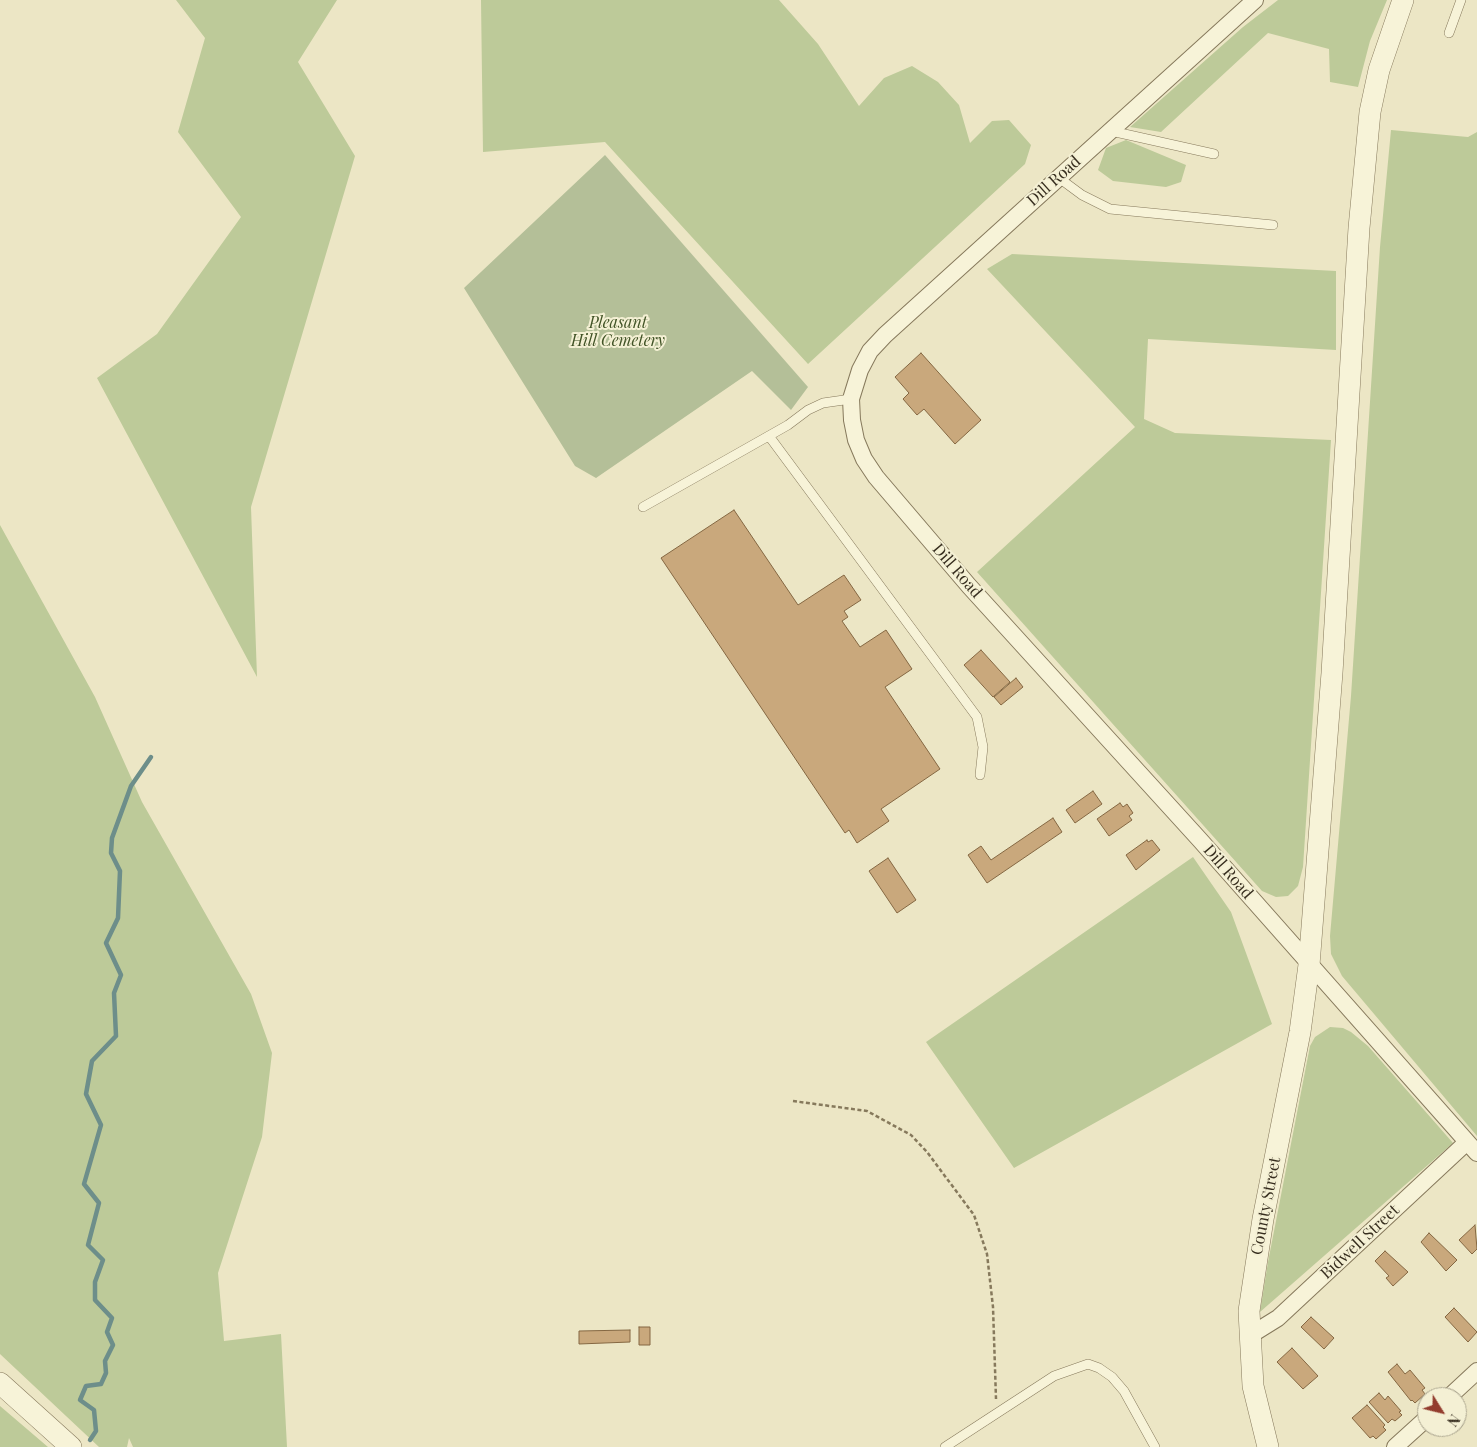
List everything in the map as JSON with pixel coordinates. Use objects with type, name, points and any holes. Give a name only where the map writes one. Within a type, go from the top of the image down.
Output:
[{"type":"street","name":"Dill Road","points":[[1255,0],[884,335],[870,351],[860,370],[851,399],[852,420],[856,440],[864,460],[876,478],[969,586],[1193,833],[1472,1147]]},
{"type":"street","name":"County Street","points":[[1268,1447],[1253,1386],[1249,1336],[1252,1279],[1300,1032],[1309,964],[1331,693],[1360,228],[1370,112],[1379,70],[1403,0]]},
{"type":"street","name":"Bidwell Street","points":[[1249,1336],[1278,1318],[1472,1147]]},
{"type":"street","points":[[1460,1387],[1477,1371]]},
{"type":"street","points":[[0,1383],[71,1447]]},
{"type":"street","points":[[1395,1447],[1417,1427]]},
{"type":"lane","points":[[1449,33],[1462,0]]},
{"type":"lane","points":[[1110,131],[1214,154]]},
{"type":"lane","points":[[1059,178],[1082,195],[1110,209],[1273,225]]},
{"type":"lane","points":[[643,507],[769,436],[823,403],[851,399]]},
{"type":"lane","points":[[769,436],[977,717],[983,747],[980,775]]},
{"type":"lane","points":[[945,1447],[1054,1376],[1088,1364],[1112,1377],[1124,1391],[1155,1447]]},
{"type":"path","points":[[793,1101],[867,1112],[911,1135],[927,1152],[974,1214],[987,1254],[993,1307],[996,1414]]},
{"type":"green space","points":[[176,0],[337,0],[298,62],[355,156],[251,507],[257,677],[97,378],[157,334],[241,217],[178,132],[205,38]]},
{"type":"green space","points":[[481,0],[779,0],[818,44],[859,106],[884,78],[912,66],[938,82],[959,105],[970,143],[992,121],[1009,120],[1031,145],[1025,164],[808,364],[605,142],[483,152]]},
{"type":"green space","points":[[1278,0],[1387,0],[1370,41],[1358,87],[1330,82],[1329,49],[1268,33],[1161,132],[1130,127],[1243,27]]},
{"type":"green space","points":[[1391,130],[1468,137],[1477,132],[1477,1136],[1342,976],[1331,954],[1330,936],[1351,696],[1380,247]]},
{"type":"green space","points":[[1126,140],[1186,165],[1181,182],[1166,187],[1113,181],[1098,170],[1106,148]]},
{"type":"green space","name":"Pleasant Hill Cemetery","points":[[605,155],[808,387],[791,410],[752,371],[596,478],[575,466],[464,288]]},
{"type":"green space","points":[[1012,254],[1336,271],[1336,350],[1148,339],[1144,419],[1175,433],[1331,440],[1303,867],[1298,886],[1288,896],[1276,897],[1262,891],[977,572],[1135,427],[987,269]]},
{"type":"green space","points":[[0,525],[95,697],[142,802],[251,994],[272,1053],[262,1137],[218,1273],[224,1341],[281,1334],[287,1447],[133,1447],[129,1438],[127,1447],[99,1447],[0,1354]]},
{"type":"green space","points":[[1193,857],[1231,912],[1272,1024],[1014,1168],[926,1042]]},
{"type":"green space","points":[[1330,1027],[1343,1028],[1351,1032],[1368,1046],[1453,1143],[1260,1312],[1310,1046],[1315,1037]]},
{"type":"green space","points":[[0,1406],[48,1447],[0,1447]]},
{"type":"building","points":[[921,353],[981,420],[955,444],[924,409],[917,415],[903,399],[909,393],[895,377]]},
{"type":"building","points":[[734,510],[798,605],[844,575],[861,600],[844,611],[848,617],[842,621],[860,647],[886,630],[912,669],[885,687],[940,769],[881,809],[889,821],[857,843],[849,830],[845,833],[661,558]]},
{"type":"building","points":[[981,650],[1010,682],[993,697],[964,665]]},
{"type":"building","points":[[1016,678],[1023,687],[1001,705],[994,697]]},
{"type":"building","points":[[1093,791],[1102,804],[1075,823],[1066,810]]},
{"type":"building","points":[[1120,803],[1123,807],[1127,804],[1133,813],[1129,816],[1132,820],[1109,836],[1097,819]]},
{"type":"building","points":[[1053,818],[1062,832],[987,883],[968,855],[981,846],[991,860]]},
{"type":"building","points":[[1147,840],[1148,842],[1152,840],[1160,850],[1136,870],[1126,855]]},
{"type":"building","points":[[888,858],[916,900],[897,913],[869,871]]},
{"type":"building","points":[[1475,1225],[1477,1249],[1472,1254],[1459,1240]]},
{"type":"building","points":[[1429,1233],[1457,1260],[1446,1271],[1421,1242]]},
{"type":"building","points":[[1385,1251],[1408,1272],[1393,1286],[1386,1278],[1389,1276],[1375,1261]]},
{"type":"building","points":[[1454,1308],[1477,1332],[1468,1342],[1445,1317]]},
{"type":"building","points":[[1311,1317],[1334,1338],[1324,1349],[1301,1327]]},
{"type":"building","points":[[639,1327],[650,1327],[650,1345],[639,1345]]},
{"type":"building","points":[[630,1330],[630,1342],[579,1344],[579,1331]]},
{"type":"building","points":[[1292,1348],[1318,1376],[1303,1389],[1277,1362]]},
{"type":"building","points":[[1397,1364],[1405,1374],[1410,1370],[1424,1387],[1417,1387],[1417,1401],[1415,1403],[1411,1401],[1388,1372]]},
{"type":"building","points":[[1379,1393],[1385,1400],[1388,1396],[1401,1411],[1399,1412],[1402,1415],[1395,1421],[1392,1419],[1388,1423],[1369,1402]]},
{"type":"building","points":[[1367,1405],[1385,1425],[1383,1427],[1386,1430],[1376,1439],[1373,1436],[1370,1438],[1352,1418]]},
{"type":"waterway","points":[[90,1440],[96,1431],[94,1410],[80,1400],[86,1386],[101,1384],[106,1373],[105,1361],[113,1345],[107,1332],[112,1318],[95,1300],[95,1282],[103,1260],[88,1245],[99,1203],[84,1184],[101,1125],[86,1094],[92,1061],[116,1036],[114,993],[121,975],[106,943],[118,918],[120,871],[111,853],[112,838],[131,786],[151,757]]}]
